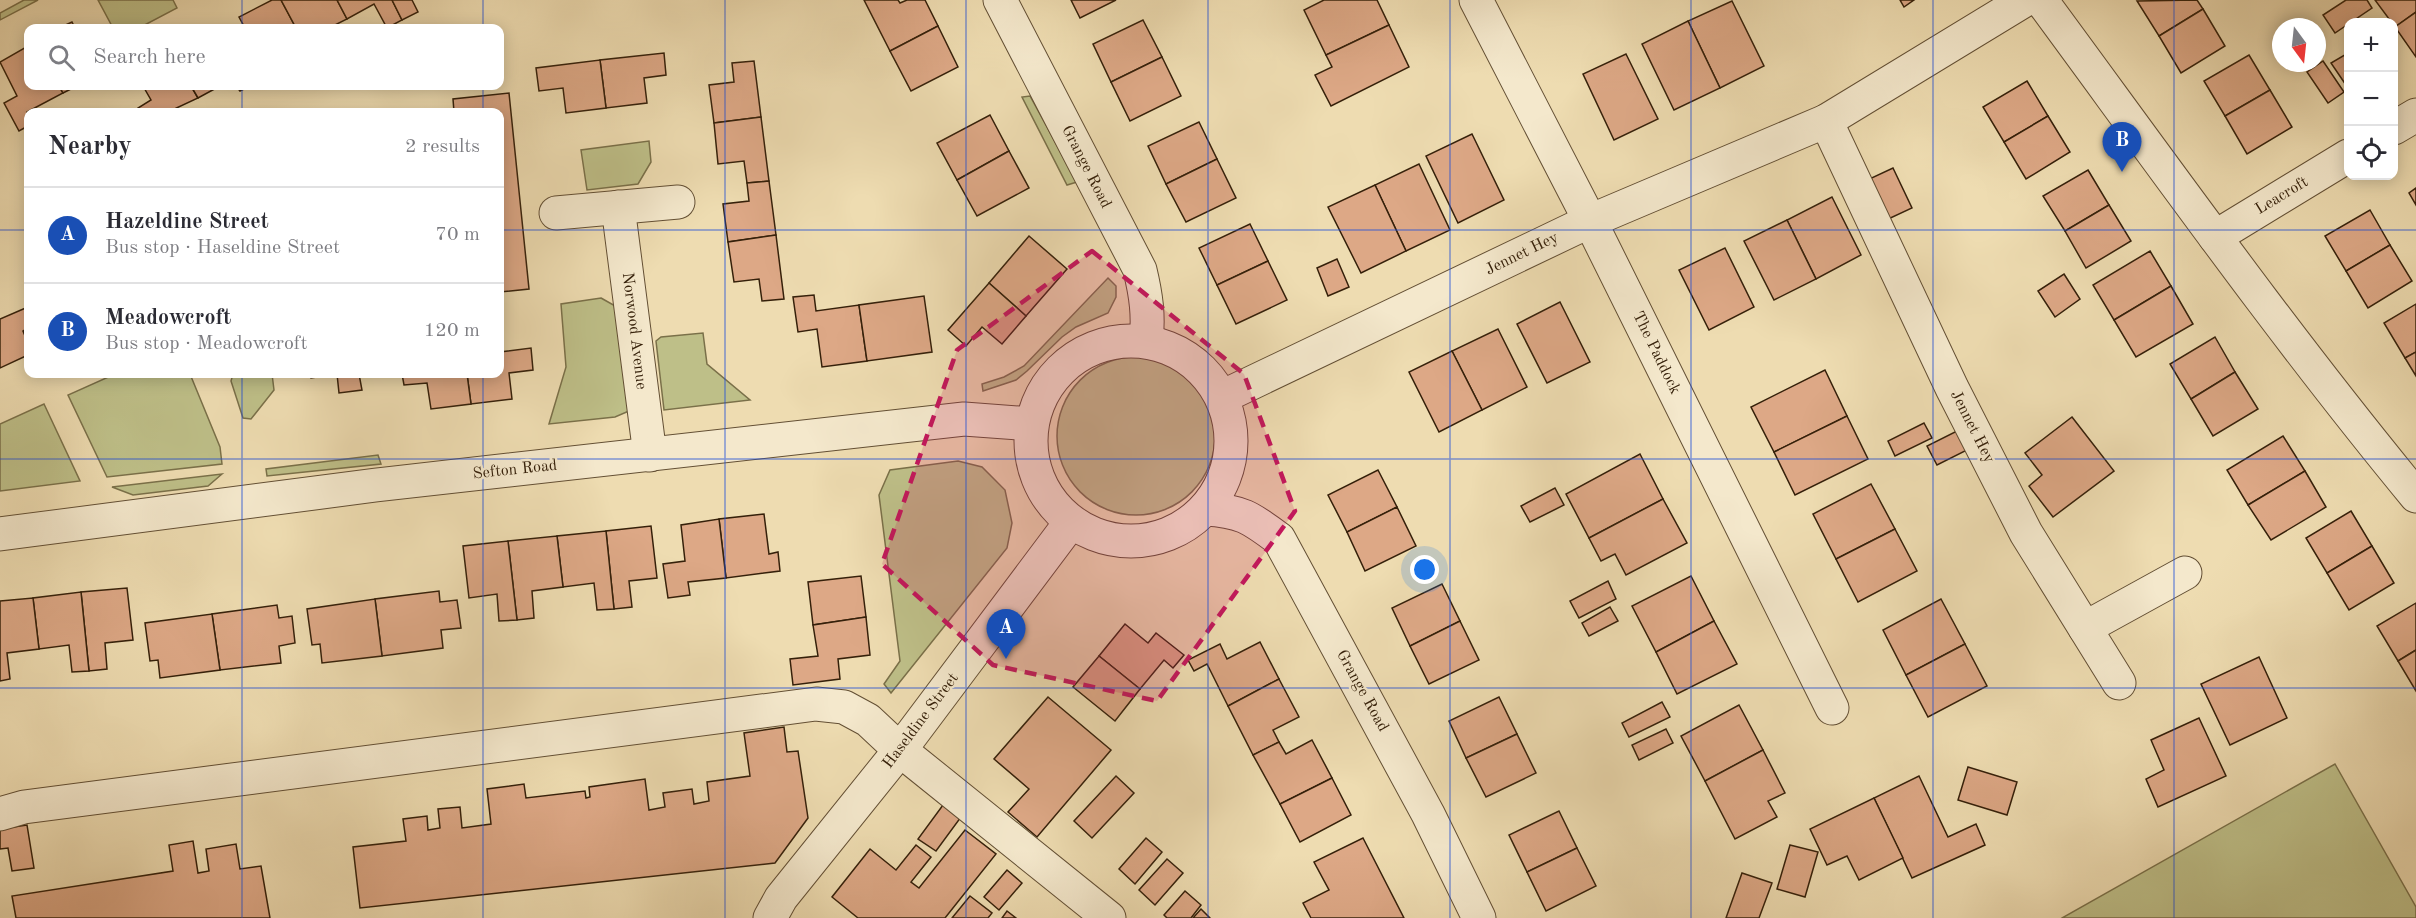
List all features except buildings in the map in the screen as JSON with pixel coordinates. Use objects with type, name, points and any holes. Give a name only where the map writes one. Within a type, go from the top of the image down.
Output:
[{"type":"street","name":"Grange Road","points":[[1000,0],[1140,270],[1147,298],[1146,341]]},
{"type":"street","name":"The Paddock","points":[[1476,0],[1590,221],[1832,708]]},
{"type":"street","name":"Jennet Hey","points":[[1222,397],[1590,221],[1826,121],[2025,0]]},
{"type":"street","points":[[2041,0],[2215,237],[2374,445],[2416,496]]},
{"type":"street","points":[[2397,126],[2416,115]]},
{"type":"street","name":"Jennet Hey","points":[[1826,121],[1962,409],[2026,533],[2119,683]]},
{"type":"street","name":"Leacroft","points":[[2215,237],[2344,159]]},
{"type":"street","points":[[556,213],[678,202]]},
{"type":"street","name":"Norwood Avenue","points":[[618,207],[650,455]]},
{"type":"street","points":[[1146,341],[1177,351],[1203,370],[1222,397],[1230,419],[1232,444],[1228,467],[1220,489],[1205,509],[1183,528],[1155,539],[1126,542],[1097,536],[1071,522],[1051,503],[1037,479],[1030,451],[1031,424],[1041,394],[1060,369],[1085,351],[1115,342],[1146,341]]},
{"type":"street","name":"Sefton Road","points":[[0,534],[376,485],[964,419],[1031,424]]},
{"type":"street","name":"Grange Road","points":[[1205,509],[1240,513],[1254,520],[1279,539],[1428,814],[1479,918]]},
{"type":"street","name":"Haseldine Street","points":[[770,918],[781,898],[900,750],[1071,522]]},
{"type":"street","points":[[2085,628],[2185,573]]},
{"type":"street","points":[[0,814],[24,807],[816,704],[844,707],[868,720],[900,750],[1109,918]]},
{"type":"highlighted area","points":[[1092,251],[1244,374],[1295,511],[1157,701],[993,665],[882,564],[957,350]]},
{"type":"green space","points":[[24,0],[38,0],[0,20],[0,13]]},
{"type":"green space","points":[[98,0],[173,0],[177,8],[147,24],[111,24]]},
{"type":"green space","points":[[1030,96],[1077,182],[1067,185],[1022,97]]},
{"type":"green space","points":[[649,141],[651,162],[638,184],[587,190],[581,150]]},
{"type":"green space","points":[[1108,278],[1116,286],[1116,297],[1108,313],[1076,327],[1062,337],[1016,380],[983,391],[982,384],[1004,377],[1024,366]]},
{"type":"green space","points":[[601,298],[617,307],[629,411],[615,417],[549,424],[566,367],[561,304]]},
{"type":"green space","points":[[703,333],[707,364],[750,400],[664,410],[656,341],[661,337]]},
{"type":"green space","points":[[1136,357],[1151,358],[1166,363],[1180,370],[1192,380],[1202,392],[1209,406],[1214,421],[1214,451],[1209,466],[1202,480],[1192,492],[1180,502],[1166,509],[1151,514],[1136,515],[1121,514],[1106,509],[1092,502],[1080,492],[1070,480],[1063,466],[1058,451],[1057,436],[1058,421],[1063,406],[1070,392],[1080,380],[1092,370],[1106,363],[1121,358]]},
{"type":"green space","points":[[106,378],[192,378],[220,447],[222,464],[107,477],[68,395]]},
{"type":"green space","points":[[232,378],[272,378],[274,390],[251,419],[243,418]]},
{"type":"green space","points":[[44,404],[80,481],[0,491],[0,424]]},
{"type":"green space","points":[[378,455],[381,464],[267,476],[266,469]]},
{"type":"green space","points":[[958,461],[982,467],[1005,490],[1012,523],[1007,548],[891,693],[884,684],[900,661],[879,495],[890,470]]},
{"type":"green space","points":[[222,474],[208,486],[133,495],[112,487]]},
{"type":"green space","points":[[2335,764],[2416,907],[2416,918],[2062,918]]},
{"type":"place","name":"Meadowcroft","points":[[2122,172]]},
{"type":"place","name":"Hazeldine Street","points":[[1006,659]]}]
